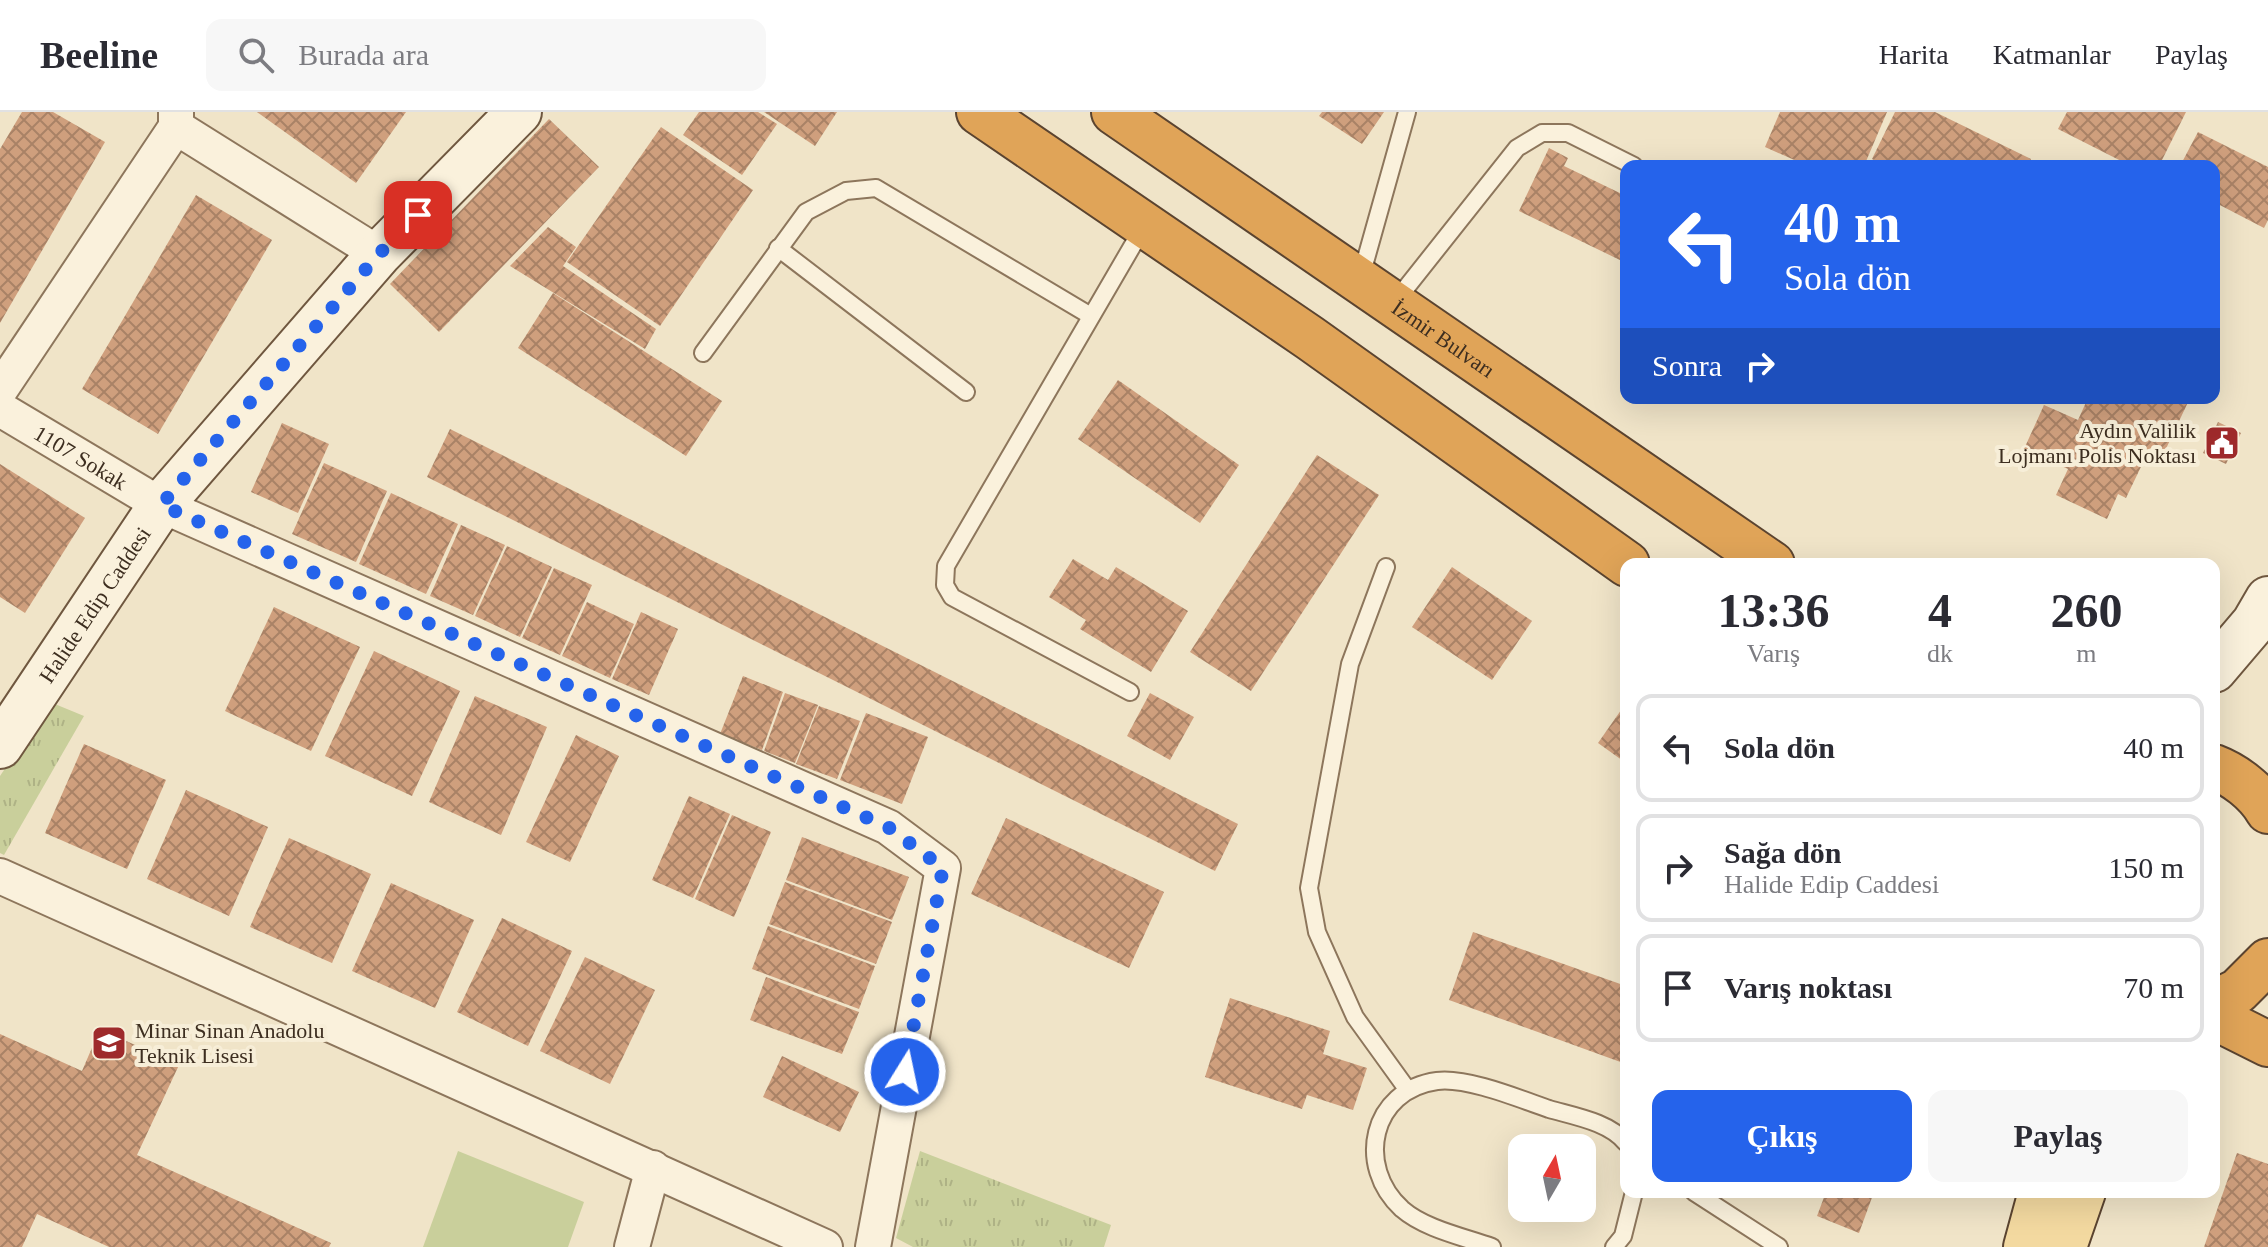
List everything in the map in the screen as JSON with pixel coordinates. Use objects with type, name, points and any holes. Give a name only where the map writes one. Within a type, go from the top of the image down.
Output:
[{"type":"highway","points":[[979,112],[1620,559]]},
{"type":"highway","name":"İzmir Bulvarı","points":[[1114,112],[1763,558]]},
{"type":"highway","points":[[2220,769],[2229,773],[2263,802],[2268,811]]},
{"type":"highway","points":[[2220,1000],[2238,991],[2268,961]]},
{"type":"highway","points":[[2220,1020],[2268,1044]]},
{"type":"main road","points":[[2026,1247],[2039,1198]]},
{"type":"main road","points":[[2064,1247],[2081,1198]]},
{"type":"street","name":"Halide Edip Caddesi","points":[[0,746],[161,505],[379,254],[519,112]]},
{"type":"street","points":[[0,390],[176,119],[379,254]]},
{"type":"street","name":"1107 Sokak","points":[[0,409],[161,505],[888,827],[943,868],[873,1247]]},
{"type":"street","points":[[2220,663],[2254,623],[2268,599]]},
{"type":"street","points":[[0,876],[825,1247]]},
{"type":"street","points":[[632,1247],[653,1168]]},
{"type":"lane","points":[[1377,293],[1407,112]]},
{"type":"lane","points":[[1377,293],[1517,148],[1542,133],[1568,133],[1622,160]]},
{"type":"lane","points":[[703,353],[806,212],[846,191],[876,188],[1091,316]]},
{"type":"lane","points":[[1130,692],[952,597],[945,585],[946,566],[1145,225]]},
{"type":"lane","points":[[778,248],[966,392]]},
{"type":"lane","points":[[1386,567],[1350,664],[1309,888],[1317,932],[1355,1017],[1407,1089]]},
{"type":"lane","points":[[1492,1247],[1423,1222],[1402,1209],[1381,1181],[1374,1152],[1386,1107],[1407,1089],[1440,1080],[1486,1089],[1587,1120],[1620,1135]]},
{"type":"lane","points":[[1614,1247],[1623,1236],[1632,1198]]},
{"type":"lane","points":[[1703,1198],[1779,1247]]},
{"type":"green space","points":[[50,702],[84,716],[4,855],[0,853],[0,776]]},
{"type":"green space","points":[[458,1151],[584,1202],[568,1247],[423,1247]]},
{"type":"green space","points":[[920,1151],[1111,1225],[1104,1247],[913,1247],[896,1238]]},
{"type":"building","points":[[22,112],[53,112],[105,142],[0,323],[0,149]]},
{"type":"building","points":[[257,112],[406,112],[356,183]]},
{"type":"building","points":[[699,112],[758,112],[777,124],[742,175],[683,135]]},
{"type":"building","points":[[764,112],[837,112],[815,146]]},
{"type":"building","points":[[1322,112],[1384,112],[1362,144],[1319,116]]},
{"type":"building","points":[[1780,112],[1887,112],[1867,160],[1794,160],[1765,147]]},
{"type":"building","points":[[1895,112],[1935,112],[2031,159],[1874,160]]},
{"type":"building","points":[[2067,112],[2186,112],[2162,160],[2119,160],[2058,129]]},
{"type":"building","points":[[549,119],[599,167],[439,332],[390,284]]},
{"type":"building","points":[[661,127],[753,190],[660,326],[567,262]]},
{"type":"building","points":[[2198,132],[2268,167],[2268,220],[2264,228],[2220,205],[2220,160],[2183,160]]},
{"type":"building","points":[[1549,148],[1568,158],[1564,166],[1620,193],[1620,260],[1519,211]]},
{"type":"building","points":[[196,195],[272,240],[158,434],[82,389]]},
{"type":"building","points":[[548,227],[576,247],[563,266],[656,329],[645,349],[510,266]]},
{"type":"building","points":[[553,293],[722,401],[686,456],[518,348]]},
{"type":"building","points":[[1118,380],[1239,465],[1200,523],[1078,439]]},
{"type":"building","points":[[2085,404],[2187,404],[2163,455],[2150,448],[2126,498],[2118,494],[2107,519],[2056,495],[2068,469],[2024,449],[2044,405],[2078,420]]},
{"type":"building","name":"Aydın Valilik Lojmanı Polis Noktası","points":[[2218,422],[2241,433],[2226,464],[2203,453]]},
{"type":"building","points":[[282,423],[329,444],[298,513],[251,492]]},
{"type":"building","points":[[450,429],[1238,824],[1215,871],[427,477]]},
{"type":"building","points":[[1317,455],[1379,495],[1251,691],[1190,652]]},
{"type":"building","points":[[324,463],[387,491],[356,562],[292,534]]},
{"type":"building","points":[[0,464],[85,518],[25,613],[0,597]]},
{"type":"building","points":[[391,493],[458,524],[426,594],[359,564]]},
{"type":"building","points":[[461,525],[505,545],[473,615],[430,596]]},
{"type":"building","points":[[507,546],[552,567],[520,637],[475,616]]},
{"type":"building","points":[[1073,559],[1108,580],[1116,567],[1188,611],[1151,672],[1080,629],[1086,620],[1049,597]]},
{"type":"building","points":[[1452,567],[1532,621],[1492,680],[1412,627]]},
{"type":"building","points":[[554,568],[592,585],[560,655],[522,638]]},
{"type":"building","points":[[587,602],[634,624],[610,678],[562,656]]},
{"type":"building","points":[[274,607],[360,647],[311,751],[225,711]]},
{"type":"building","points":[[641,612],[678,629],[649,695],[612,679]]},
{"type":"building","points":[[374,651],[460,691],[412,796],[325,756]]},
{"type":"building","points":[[743,676],[783,692],[762,750],[720,734]]},
{"type":"building","points":[[785,693],[818,705],[795,763],[764,751]]},
{"type":"building","points":[[1150,693],[1194,717],[1170,760],[1127,736]]},
{"type":"building","points":[[475,696],[547,727],[501,835],[429,802]]},
{"type":"building","points":[[819,706],[860,721],[837,779],[796,764]]},
{"type":"building","points":[[1620,712],[1620,759],[1598,743]]},
{"type":"building","points":[[866,713],[928,737],[902,804],[840,780]]},
{"type":"building","points":[[576,735],[619,756],[570,862],[526,842]]},
{"type":"building","points":[[84,744],[166,780],[127,869],[45,833]]},
{"type":"building","points":[[186,790],[268,827],[229,916],[147,879]]},
{"type":"building","points":[[689,796],[730,814],[693,898],[652,880]]},
{"type":"building","points":[[732,815],[771,832],[734,917],[695,899]]},
{"type":"building","points":[[1006,818],[1164,892],[1129,968],[971,894]]},
{"type":"building","points":[[802,837],[909,877],[892,920],[786,880]]},
{"type":"building","points":[[289,838],[371,874],[332,963],[250,927]]},
{"type":"building","points":[[785,882],[892,922],[876,964],[769,924]]},
{"type":"building","points":[[391,883],[474,920],[435,1008],[352,971]]},
{"type":"building","points":[[502,918],[572,951],[528,1046],[457,1012]]},
{"type":"building","points":[[768,926],[875,966],[859,1009],[752,969]]},
{"type":"building","points":[[1473,932],[1620,984],[1620,1062],[1449,1000]]},
{"type":"building","points":[[585,957],[655,990],[610,1084],[540,1051]]},
{"type":"building","points":[[766,977],[859,1012],[842,1054],[750,1020]]},
{"type":"building","points":[[1230,998],[1330,1031],[1323,1054],[1367,1068],[1353,1110],[1307,1095],[1302,1109],[1205,1077]]},
{"type":"building","points":[[100,1029],[179,1065],[137,1155],[331,1243],[329,1247],[109,1247],[37,1214],[22,1247],[0,1247],[0,1034],[82,1071]]},
{"type":"building","points":[[782,1056],[859,1092],[840,1132],[763,1097]]},
{"type":"building","points":[[2237,1153],[2268,1164],[2268,1247],[2204,1247]]},
{"type":"building","points":[[1824,1198],[1872,1198],[1859,1233],[1817,1216]]},
{"type":"place","name":"Aydın Valilik Lojmanı Polis Noktası","points":[[2222,443]]},
{"type":"place","name":"Minar Sinan Anadolu Teknik Lisesi","points":[[109,1043]]},
{"type":"route","points":[[418,215],[379,254],[161,505],[888,827],[943,868],[905,1072]]}]
